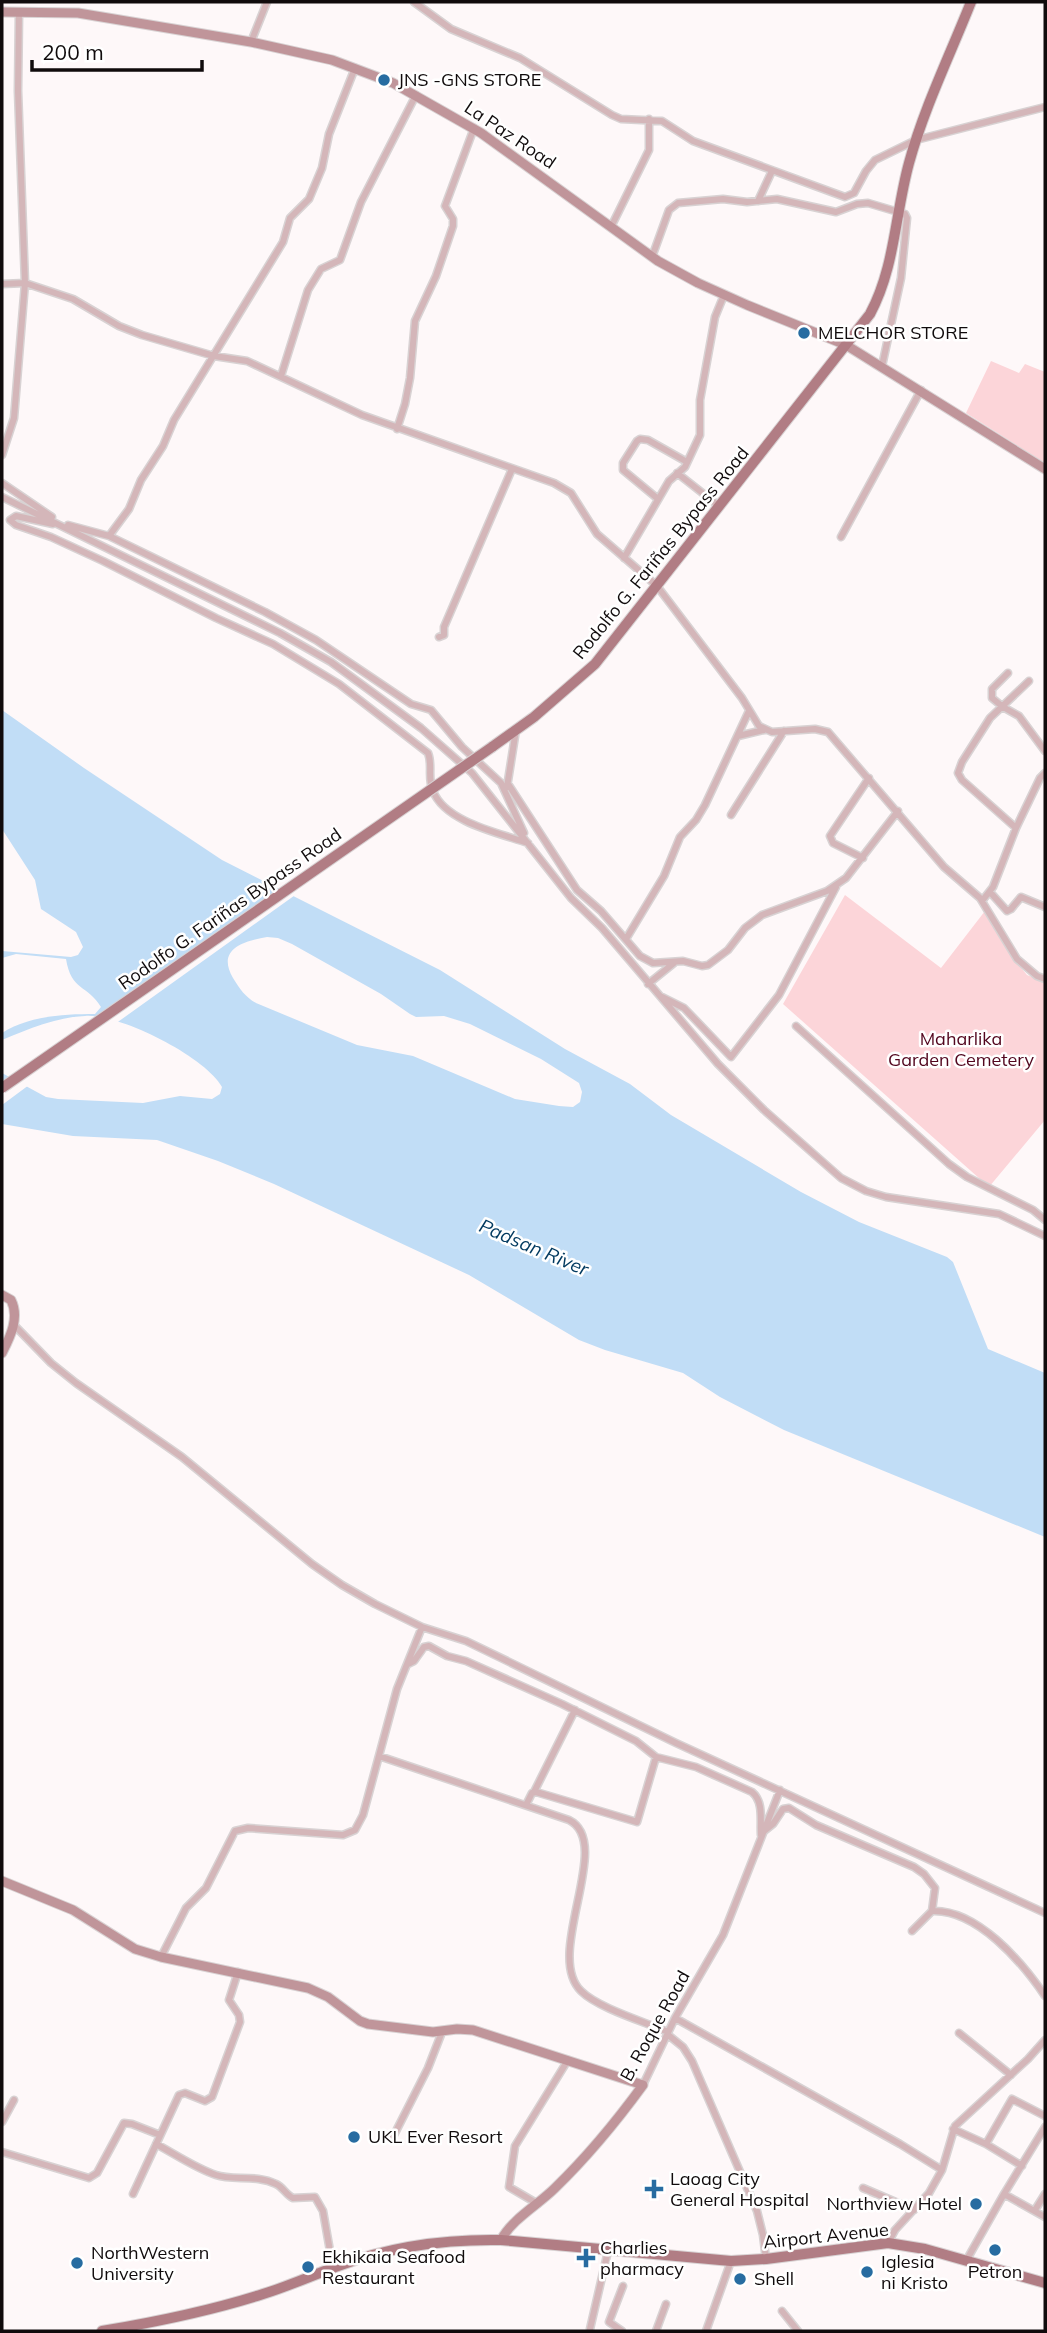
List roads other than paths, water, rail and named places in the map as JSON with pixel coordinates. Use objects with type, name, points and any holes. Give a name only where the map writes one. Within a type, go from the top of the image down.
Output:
[{"type":"main road","name":"Rodolfo G. Fariñas Bypass Road","points":[[2,1088],[516,730],[564,693],[595,664],[870,314],[887,274],[898,213],[916,141],[971,2]]},
{"type":"main road","name":"Airport Avenue","points":[[102,2331],[143,2328],[239,2302],[368,2257],[463,2241],[501,2241],[732,2261],[888,2243],[1045,2283]]},
{"type":"street","points":[[251,42],[267,2]]},
{"type":"street","points":[[414,2],[451,29],[520,58],[612,115],[621,119],[662,121],[693,141],[838,195],[849,196],[854,193],[875,160],[916,141],[1045,107]]},
{"type":"street","name":"La Paz Road","points":[[2,12],[78,13],[104,17],[296,50],[355,68],[416,95],[474,128],[537,171],[652,257],[724,295],[846,345],[1045,469]]},
{"type":"street","points":[[2,454],[14,418],[25,283],[18,91],[19,12]]},
{"type":"street","points":[[109,536],[130,509],[141,480],[283,242],[290,218],[306,203],[312,192],[322,168],[333,122],[355,68]]},
{"type":"street","points":[[281,376],[308,290],[320,269],[340,260],[361,202],[416,95]]},
{"type":"street","points":[[611,227],[649,150],[649,119]]},
{"type":"street","points":[[397,429],[410,378],[415,321],[436,276],[453,226],[453,219],[445,206],[474,128]]},
{"type":"street","points":[[758,201],[772,171]]},
{"type":"street","points":[[652,257],[669,210],[675,204],[717,199],[741,202],[784,200],[836,212],[868,203],[905,214],[907,218],[904,251],[882,366]]},
{"type":"street","points":[[2,284],[25,283],[73,299],[119,326],[142,335],[214,356],[247,361],[397,429],[554,483],[571,493],[597,534],[657,586],[764,730]]},
{"type":"street","points":[[624,558],[669,481],[687,462],[701,430],[700,400],[715,317],[724,295]]},
{"type":"street","points":[[841,537],[920,390]]},
{"type":"street","points":[[658,499],[623,470],[622,463],[637,441],[648,440],[687,462]]},
{"type":"street","points":[[439,637],[444,635],[444,627],[512,469]]},
{"type":"street","points":[[677,473],[719,506]]},
{"type":"street","points":[[2,483],[62,524]]},
{"type":"street","points":[[2,497],[62,524],[280,633],[331,662],[421,728],[472,774],[571,898],[602,928],[718,1064],[764,1110],[841,1178],[866,1191],[886,1197],[999,1214],[1045,1236]]},
{"type":"street","points":[[16,516],[109,536],[306,634],[411,704],[431,710],[461,747],[501,783],[528,843],[481,828],[444,808],[433,792],[429,778],[431,759],[428,753],[339,684],[273,644],[103,561],[51,537],[16,525],[10,520],[16,516]]},
{"type":"street","points":[[1008,673],[992,689],[992,698],[1020,716],[1045,751]]},
{"type":"street","points":[[1016,828],[962,780],[958,773],[990,718],[1029,681]]},
{"type":"street","points":[[626,939],[664,876],[680,837],[696,820],[705,805],[749,711]]},
{"type":"street","points":[[506,792],[516,730]]},
{"type":"street","points":[[738,736],[764,730],[825,730],[944,867],[982,901],[1017,959],[1037,976],[1045,979]]},
{"type":"street","points":[[731,815],[784,731]]},
{"type":"street","points":[[982,901],[990,892],[1016,828],[1045,773]]},
{"type":"street","points":[[863,858],[833,843],[830,835],[869,778]]},
{"type":"street","points":[[508,784],[577,890],[601,911],[645,961],[653,963],[677,961],[708,965],[728,950],[745,928],[762,915],[837,885],[863,858],[898,811]]},
{"type":"street","points":[[660,996],[684,1008],[731,1057],[779,995],[837,885]]},
{"type":"street","points":[[990,892],[1007,911],[1021,897],[1045,907]]},
{"type":"street","points":[[649,984],[677,961]]},
{"type":"street","points":[[796,1026],[949,1164],[967,1177],[1033,1210],[1045,1220]]},
{"type":"street","points":[[2,1295],[14,1305],[14,1325],[2,1353]]},
{"type":"street","points":[[14,1325],[51,1363],[182,1457],[312,1564],[375,1604],[422,1627],[466,1641],[676,1743],[1045,1913]]},
{"type":"street","points":[[161,1957],[186,1908],[206,1888],[232,1833],[242,1828],[332,1835],[343,1835],[355,1830],[363,1815],[397,1689],[422,1627]]},
{"type":"street","points":[[407,1665],[414,1661],[424,1647],[429,1646],[575,1710],[636,1741],[656,1756],[696,1767],[757,1795],[760,1803],[761,1834]]},
{"type":"street","points":[[526,1805],[575,1710]]},
{"type":"street","points":[[379,1756],[575,1823],[584,1836],[580,1890],[569,1955],[570,1972],[578,1988],[591,1999],[668,2033],[683,2047],[692,2061],[757,2211],[765,2259]]},
{"type":"street","points":[[534,1792],[637,1822],[656,1756]]},
{"type":"street","name":"B. Roque Road","points":[[501,2241],[513,2225],[588,2154],[643,2085],[675,2018],[723,1935],[780,1790]]},
{"type":"street","points":[[761,1834],[773,1824],[783,1809],[789,1808],[816,1825],[856,1840],[924,1874],[935,1888],[932,1911],[912,1931]]},
{"type":"street","points":[[2,1881],[73,1910],[122,1943],[161,1957],[308,1987],[368,2024],[442,2032],[457,2029],[473,2031],[643,2085]]},
{"type":"street","points":[[932,1911],[950,1911],[986,1932],[1010,1952],[1045,1996]]},
{"type":"street","points":[[133,2194],[179,2095],[186,2093],[205,2101],[212,2097],[240,2022],[239,2015],[229,2000],[238,1972]]},
{"type":"street","points":[[675,2018],[942,2170]]},
{"type":"street","points":[[393,2137],[428,2068],[442,2032]]},
{"type":"street","points":[[959,2033],[1011,2075]]},
{"type":"street","points":[[888,2243],[895,2231],[929,2193],[942,2170],[953,2129],[959,2121],[975,2109],[1045,2040]]},
{"type":"street","points":[[538,2204],[509,2187],[513,2154],[568,2060]]},
{"type":"street","points":[[986,2144],[1013,2099],[1045,2116]]},
{"type":"street","points":[[2,2122],[14,2100]]},
{"type":"street","points":[[2,2152],[89,2178],[97,2173],[124,2123],[160,2135]]},
{"type":"street","points":[[966,2261],[1045,2127]]},
{"type":"street","points":[[953,2129],[986,2144],[1021,2166]]},
{"type":"street","points":[[1036,2142],[1045,2147]]},
{"type":"street","points":[[156,2144],[213,2174],[226,2177],[246,2176],[272,2182],[293,2199],[316,2197],[323,2211],[333,2268]]},
{"type":"street","points":[[863,2189],[914,2210]]},
{"type":"street","points":[[1035,2210],[1045,2193]]},
{"type":"street","points":[[1004,2194],[1045,2217]]},
{"type":"street","points":[[590,2329],[608,2251]]},
{"type":"street","points":[[706,2331],[732,2261]]},
{"type":"street","points":[[622,2331],[609,2322],[623,2286]]},
{"type":"street","points":[[656,2331],[666,2304]]},
{"type":"street","points":[[782,2311],[798,2331]]},
{"type":"water","name":"Padsan River","points":[[2,710],[222,860],[440,970],[565,1049],[630,1084],[671,1115],[801,1192],[859,1222],[947,1257],[953,1262],[988,1349],[1045,1373],[1045,1537],[784,1430],[720,1397],[683,1373],[579,1340],[469,1275],[274,1184],[218,1161],[157,1140],[73,1136],[2,1124],[2,1073],[46,1097],[58,1099],[143,1103],[180,1096],[212,1099],[220,1094],[222,1087],[213,1075],[181,1051],[139,1029],[100,1017],[64,1019],[2,1040],[2,1033],[23,1023],[59,1016],[95,1014],[101,1007],[72,977],[66,959],[16,954],[2,958],[2,951],[71,957],[78,955],[83,947],[76,932],[41,909],[35,880],[2,829]],"holes":[[[267,937],[278,938],[381,994],[416,1017],[444,1016],[470,1024],[541,1059],[579,1083],[582,1092],[580,1102],[573,1107],[515,1099],[413,1056],[357,1045],[256,1003],[236,982],[229,968],[230,953],[250,941]]]},
{"type":"place","name":"JNS -GNS STORE","points":[[384,80]]},
{"type":"place","name":"MELCHOR STORE","points":[[804,333]]},
{"type":"place","name":"UKL Ever Resort","points":[[354,2137]]},
{"type":"place","name":"Laoag City General Hospital","points":[[654,2189]]},
{"type":"place","name":"Northview Hotel","points":[[976,2204]]},
{"type":"place","name":"Petron","points":[[995,2250]]},
{"type":"place","name":"Charlies pharmacy","points":[[586,2258]]},
{"type":"place","name":"NorthWestern University","points":[[77,2263]]},
{"type":"place","name":"Ekhikaia Seafood Restaurant","points":[[308,2267]]},
{"type":"place","name":"Iglesia ni Kristo","points":[[867,2272]]},
{"type":"place","name":"Shell","points":[[740,2279]]},
{"type":"park label","name":"Maharlika Garden Cemetery","points":[[961,1049]]}]
